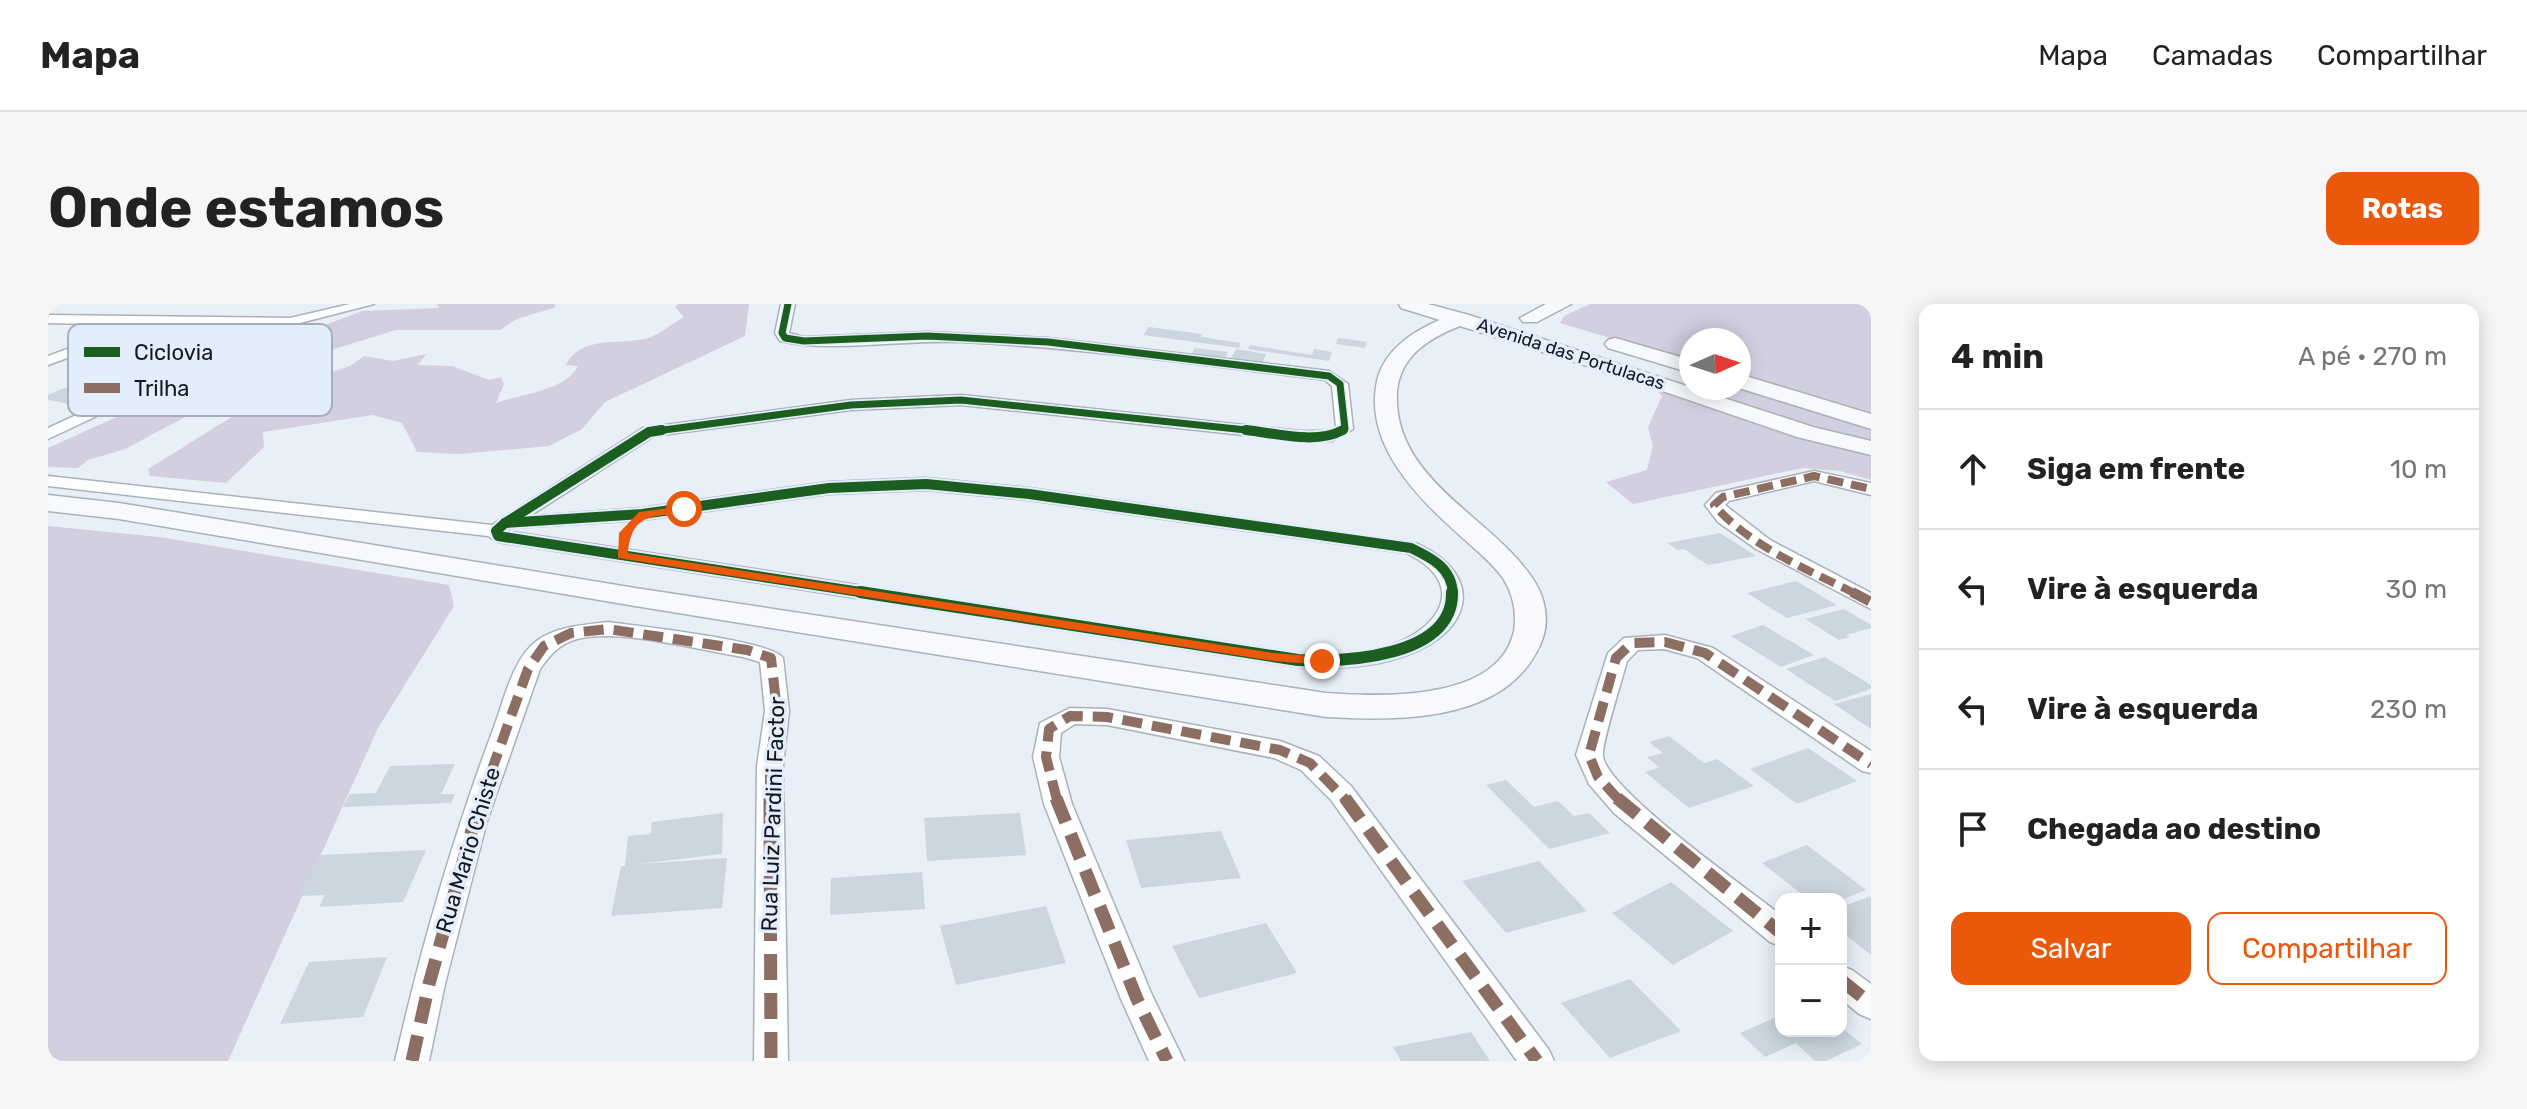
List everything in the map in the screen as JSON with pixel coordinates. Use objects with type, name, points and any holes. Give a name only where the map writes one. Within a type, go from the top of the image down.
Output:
[{"type":"street","points":[[280,324],[367,304]]},
{"type":"street","points":[[48,481],[501,527],[642,514],[867,485],[926,484],[1029,494],[1411,548],[1430,556],[1449,571],[1454,588],[1453,600],[1443,622],[1405,648],[1345,661],[1298,660],[498,536],[501,527],[649,432],[779,412],[961,400],[1300,436],[1332,436],[1345,429],[1340,384],[1329,376],[1048,342],[927,336],[804,341],[785,338],[782,333],[788,304]]},
{"type":"street","name":"Avenida das Portulacas","points":[[1408,304],[1627,371],[1805,432],[1871,448]]},
{"type":"street","points":[[1530,318],[1562,304]]},
{"type":"street","name":"Avenida das Portulacas","points":[[1505,311],[1558,327]]},
{"type":"street","points":[[48,319],[284,322]]},
{"type":"street","points":[[48,503],[119,511],[635,597],[1326,705],[1408,706],[1456,696],[1493,680],[1518,658],[1526,646],[1532,620],[1527,595],[1512,570],[1445,507],[1414,472],[1395,440],[1386,411],[1389,376],[1400,356],[1428,331],[1462,319]]},
{"type":"street","points":[[147,324],[155,321]]},
{"type":"street","points":[[1601,340],[1679,363]]},
{"type":"street","points":[[48,361],[68,354]]},
{"type":"street","points":[[1627,371],[1647,372],[1664,367],[1665,362],[1659,357]]},
{"type":"street","points":[[1751,385],[1871,422]]},
{"type":"street","points":[[48,434],[86,416]]},
{"type":"street","points":[[1871,489],[1814,476],[1723,497],[1714,505],[1722,518],[1747,534],[1871,602]]},
{"type":"street","points":[[622,555],[625,533],[642,514]]},
{"type":"street","name":"Rua Luiz Pardini Factor","points":[[544,646],[571,633],[608,629],[747,650],[771,658],[777,711],[770,766],[771,1061]]},
{"type":"street","points":[[1775,928],[1624,806],[1598,777],[1589,755],[1616,658],[1632,643],[1665,642],[1705,653],[1871,764]]},
{"type":"street","name":"Rua Mario Chiste","points":[[412,1061],[429,984],[473,821],[528,669],[544,646]]},
{"type":"street","points":[[1167,1061],[1137,999],[1058,804],[1046,757],[1049,729],[1070,716],[1107,717],[1280,750],[1310,763],[1341,793],[1537,1061]]},
{"type":"street","points":[[1847,985],[1871,1004]]},
{"type":"shaded area","points":[[437,304],[554,304],[556,307],[517,319],[500,330],[396,330],[332,350],[332,324],[328,324],[362,311],[439,308]]},
{"type":"shaded area","points":[[678,304],[749,304],[745,336],[605,402],[582,429],[549,446],[459,454],[417,452],[402,423],[373,415],[263,432],[264,447],[226,483],[150,476],[148,469],[233,416],[332,416],[332,372],[350,366],[364,356],[393,361],[426,354],[418,365],[452,366],[489,380],[501,377],[504,384],[496,403],[564,381],[578,366],[566,365],[581,349],[590,345],[634,341],[660,333],[684,317],[675,307]]},
{"type":"shaded area","points":[[1590,304],[1871,304],[1871,418],[1751,381],[1751,328],[1679,328],[1679,358],[1560,323],[1564,316]]},
{"type":"shaded area","points":[[1655,390],[1679,397],[1679,400],[1688,400],[1871,456],[1871,480],[1840,471],[1803,468],[1633,504],[1606,482],[1647,470],[1653,446],[1648,427],[1662,396]]},
{"type":"shaded area","points":[[1751,392],[1871,429],[1871,444],[1810,430],[1748,409],[1732,400],[1751,400]]},
{"type":"shaded area","points":[[119,416],[187,416],[125,449],[88,460],[78,468],[48,467],[48,448]]},
{"type":"shaded area","points":[[48,526],[159,537],[449,585],[454,606],[378,728],[228,1061],[48,1061]]},
{"type":"building","points":[[1149,327],[1241,343],[1239,348],[1143,335]]},
{"type":"building","points":[[1338,338],[1367,342],[1365,348],[1336,344]]},
{"type":"building","points":[[1250,345],[1312,355],[1314,349],[1332,352],[1329,361],[1248,349]]},
{"type":"building","points":[[1195,348],[1228,352],[1224,362],[1190,357]]},
{"type":"building","points":[[1236,349],[1266,354],[1261,365],[1230,360]]},
{"type":"building","points":[[68,389],[68,404],[48,400],[48,395]]},
{"type":"building","points":[[1720,533],[1756,556],[1708,565],[1684,549],[1678,550],[1667,543]]},
{"type":"building","points":[[1796,581],[1837,605],[1787,618],[1747,593]]},
{"type":"building","points":[[1844,609],[1871,625],[1871,628],[1839,640],[1805,619]]},
{"type":"building","points":[[1763,625],[1814,655],[1781,667],[1731,636]]},
{"type":"building","points":[[1825,657],[1871,685],[1871,689],[1835,701],[1786,669]]},
{"type":"building","points":[[1871,694],[1871,729],[1834,704]]},
{"type":"building","points":[[1669,736],[1704,763],[1717,759],[1754,786],[1689,808],[1645,772],[1659,767],[1647,757],[1663,753],[1649,742]]},
{"type":"building","points":[[1808,748],[1857,781],[1797,804],[1750,769]]},
{"type":"building","points":[[455,764],[441,794],[455,794],[451,803],[343,807],[350,794],[376,793],[390,766]]},
{"type":"building","points":[[1506,780],[1534,807],[1558,801],[1574,816],[1589,813],[1610,833],[1549,849],[1486,785]]},
{"type":"building","points":[[723,813],[722,854],[638,864],[727,858],[722,908],[611,916],[621,866],[625,866],[628,836],[651,834],[652,822]]},
{"type":"building","points":[[1020,813],[1026,855],[927,861],[924,818]]},
{"type":"building","points":[[1221,831],[1241,878],[1141,888],[1126,840]]},
{"type":"building","points":[[1807,845],[1866,890],[1847,898],[1847,893],[1800,893],[1762,863]]},
{"type":"building","points":[[426,850],[403,902],[319,907],[325,895],[299,896],[321,855]]},
{"type":"building","points":[[1539,861],[1587,911],[1506,933],[1462,881]]},
{"type":"building","points":[[922,872],[925,909],[830,915],[831,878]]},
{"type":"building","points":[[1671,882],[1733,931],[1673,965],[1612,913]]},
{"type":"building","points":[[1871,896],[1871,955],[1847,936],[1847,905]]},
{"type":"building","points":[[1046,906],[1066,963],[956,985],[940,926]]},
{"type":"building","points":[[1266,923],[1297,973],[1199,998],[1172,946]]},
{"type":"building","points":[[387,957],[363,1017],[280,1024],[309,962]]},
{"type":"building","points":[[1630,979],[1681,1031],[1610,1058],[1561,1003]]},
{"type":"building","points":[[1775,1018],[1775,1037],[1847,1037],[1847,1032],[1862,1044],[1826,1061],[1815,1061],[1796,1043],[1765,1057],[1740,1033]]},
{"type":"building","points":[[1471,1032],[1490,1061],[1401,1061],[1393,1047]]},
{"type":"marked path","points":[[1871,489],[1814,476],[1723,497],[1714,505],[1725,518],[1763,545],[1871,602]]},
{"type":"marked path","points":[[412,1061],[429,984],[473,821],[528,669],[544,646],[571,633],[608,629],[747,650],[771,658],[777,711],[770,766],[771,1061]]},
{"type":"marked path","points":[[1775,928],[1624,806],[1598,777],[1589,755],[1616,658],[1632,643],[1665,642],[1705,653],[1871,764]]},
{"type":"marked path","points":[[1167,1061],[1137,999],[1058,804],[1046,757],[1049,729],[1070,716],[1107,717],[1280,750],[1310,763],[1341,793],[1537,1061]]},
{"type":"marked path","points":[[1847,985],[1871,1004]]},
{"type":"cycle path","points":[[505,523],[642,514],[829,488],[926,484],[1029,494],[1411,548],[1432,558],[1446,571],[1452,585],[1453,599],[1447,614],[1421,640],[1402,649],[1350,660],[1298,660],[498,536],[496,531],[505,523],[649,432],[851,405],[961,400],[1300,436],[1332,436],[1345,429],[1340,384],[1329,376],[1048,342],[927,336],[804,341],[785,338],[782,333],[788,304]]},
{"type":"route","points":[[684,509],[642,514],[625,533],[622,555],[1274,657],[1322,661]]}]
